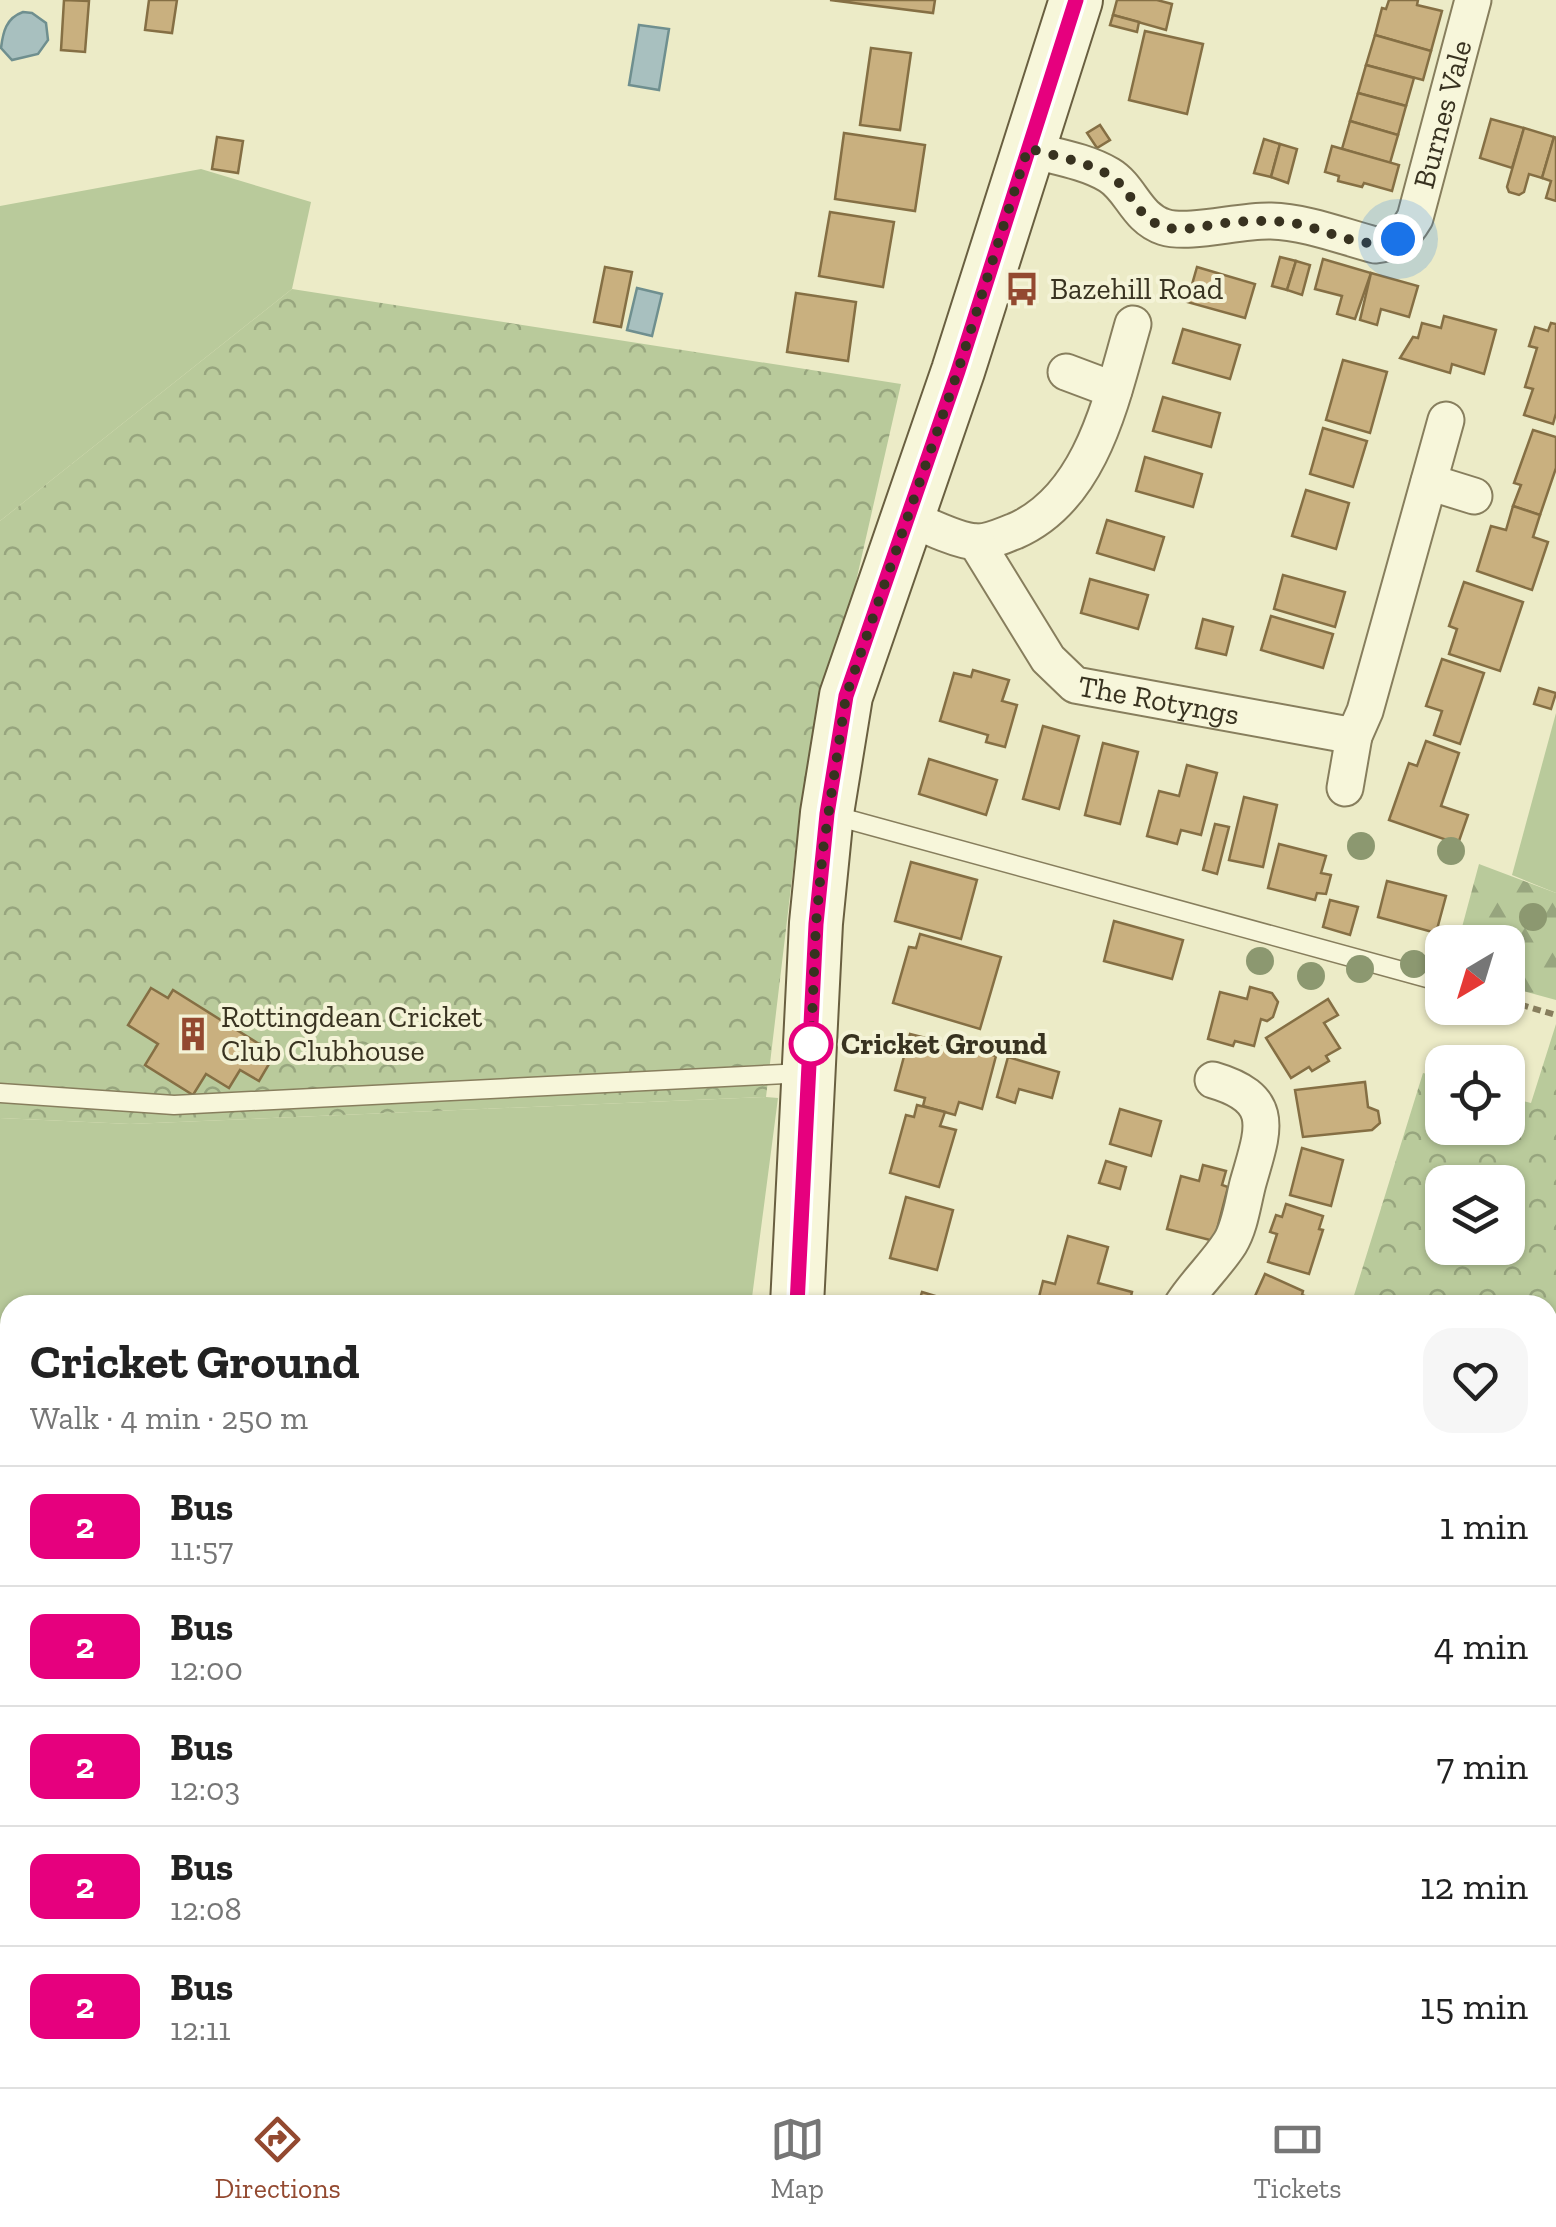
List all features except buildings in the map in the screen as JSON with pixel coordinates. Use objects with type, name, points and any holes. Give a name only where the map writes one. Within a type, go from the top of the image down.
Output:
[{"type":"main road","points":[[799,1295],[816,924],[827,814],[846,696],[958,371],[1076,0]]},
{"type":"street","name":"Burnes Vale","points":[[1028,148],[1108,174],[1140,212],[1164,226],[1192,229],[1243,221],[1290,222],[1376,245],[1387,244],[1408,230],[1415,218],[1473,0]]},
{"type":"street","points":[[906,516],[976,542],[1025,526],[1062,494],[1095,445],[1134,324]]},
{"type":"street","points":[[1066,372],[1114,390]]},
{"type":"street","points":[[1345,788],[1354,736],[1365,712],[1446,420]]},
{"type":"street","points":[[1429,482],[1474,496]]},
{"type":"street","name":"The Rotyngs","points":[[976,542],[1048,658],[1075,685],[1354,736]]},
{"type":"street","points":[[1189,1295],[1232,1240],[1263,1132],[1260,1112],[1248,1094],[1213,1080]]},
{"type":"lane","points":[[827,814],[1425,977]]},
{"type":"lane","points":[[0,1092],[174,1106],[810,1073]]},
{"type":"path","points":[[1525,1006],[1556,1015]]},
{"type":"green space","points":[[201,169],[311,202],[292,289],[0,521],[0,206]]},
{"type":"green space","points":[[292,289],[901,384],[796,845],[766,1097],[130,1124],[0,1118],[0,521]]},
{"type":"green space","points":[[1556,713],[1556,893],[1512,875]]},
{"type":"green space","points":[[1479,864],[1556,893],[1556,1000],[1525,992],[1525,925],[1463,925]]},
{"type":"green space","points":[[1556,1024],[1556,1295],[1354,1295],[1423,1073],[1425,1145],[1525,1145],[1525,1101],[1531,1103]]},
{"type":"green space","points":[[778,1098],[752,1295],[0,1295],[0,1118],[130,1124]]},
{"type":"water","points":[[23,12],[46,23],[48,40],[38,54],[12,60],[1,48],[3,36],[9,22]]},
{"type":"water","points":[[639,25],[669,29],[659,90],[629,85]]},
{"type":"water","points":[[637,288],[662,294],[652,336],[627,330]]},
{"type":"bus line","name":"2","points":[[798,1295],[816,924],[827,814],[846,696],[958,371],[1076,0]]},
{"type":"place","name":"Bazehill Road","points":[[1022,289]]},
{"type":"place","name":"Rottingdean Cricket Club Clubhouse","points":[[193,1034]]},
{"type":"place","name":"Cricket Ground","points":[[811,1044]]},
{"type":"route","points":[[811,1044],[823,850],[846,696],[958,371],[1028,148],[1108,174],[1140,212],[1176,229],[1273,221],[1376,245],[1398,239]]}]
